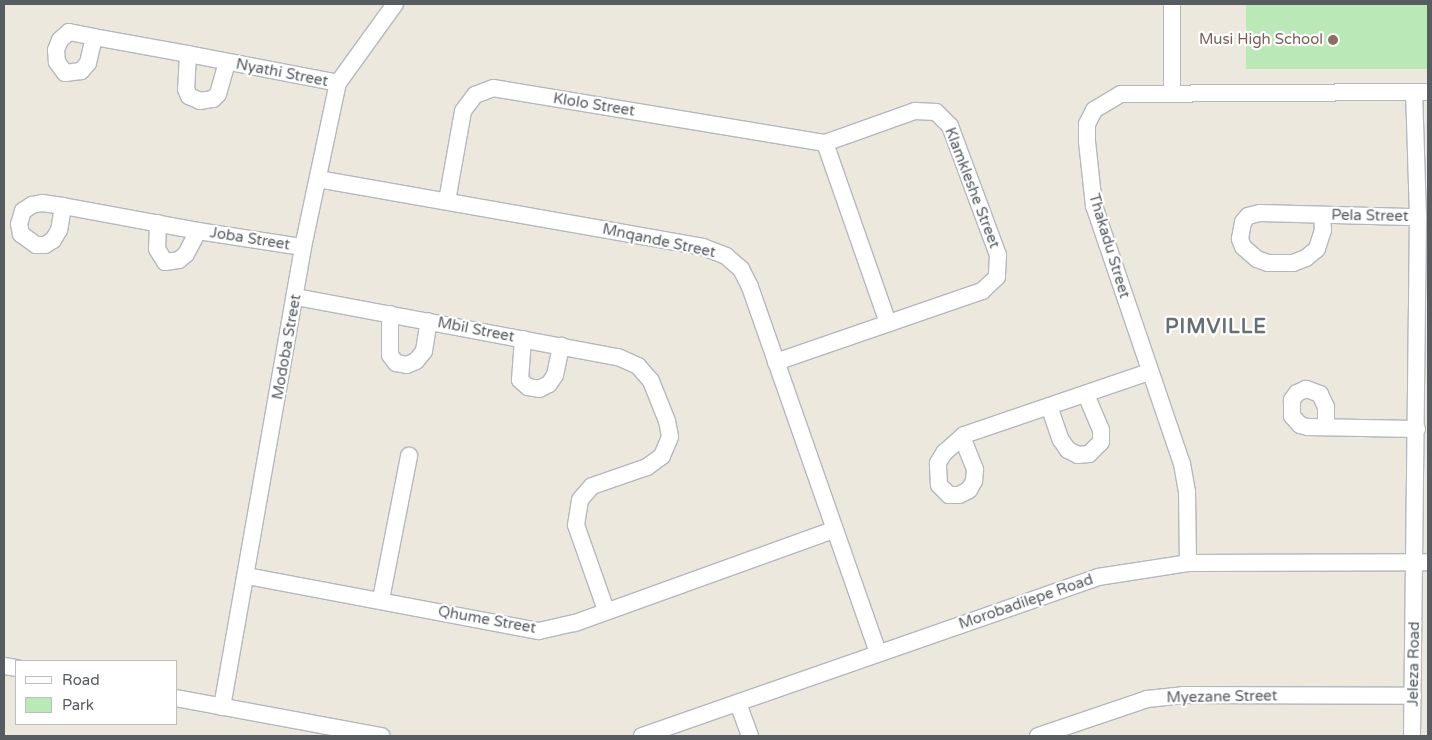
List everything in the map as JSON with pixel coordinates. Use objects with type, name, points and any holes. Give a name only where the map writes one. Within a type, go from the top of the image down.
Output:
[{"type":"street","name":"Modoba Street","points":[[222,707],[247,576],[303,247],[338,84],[395,4]]},
{"type":"street","points":[[1172,4],[1172,92]]},
{"type":"street","name":"Nyathi Street","points":[[94,37],[338,84]]},
{"type":"street","name":"Nyathi Street","points":[[188,54],[186,89],[190,96],[200,101],[213,99],[218,94],[227,62]]},
{"type":"street","name":"Klolo Street","points":[[447,201],[463,111],[475,95],[493,88],[825,143]]},
{"type":"street","name":"Thakadu Street","points":[[1188,563],[1187,492],[1182,464],[1094,206],[1088,124],[1094,110],[1121,94],[1172,92],[1421,92]]},
{"type":"street","name":"Jeleza Road","points":[[1412,736],[1422,562],[1417,428],[1418,217],[1421,92]]},
{"type":"street","name":"Klamkleshe Street","points":[[776,362],[982,291],[997,276],[998,255],[950,126],[936,112],[915,111],[825,143]]},
{"type":"street","points":[[825,143],[888,323]]},
{"type":"street","name":"Mnqande Street","points":[[318,178],[703,247],[726,256],[741,269],[750,287],[878,653]]},
{"type":"street","name":"Joba Street","points":[[63,206],[198,231],[303,247]]},
{"type":"street","name":"Pela Street","points":[[1322,216],[1323,230],[1317,248],[1306,258],[1293,263],[1268,263],[1257,259],[1243,247],[1240,239],[1243,222],[1248,216],[1260,213],[1418,217]]},
{"type":"street","name":"Joba Street","points":[[158,224],[157,249],[165,262],[172,263],[186,254],[198,231]]},
{"type":"street","name":"Mbil Street","points":[[296,297],[618,357],[638,366],[651,381],[667,421],[670,437],[662,456],[647,467],[592,486],[580,500],[576,525],[606,610]]},
{"type":"street","name":"Mbil Street","points":[[390,314],[387,344],[390,355],[396,363],[412,363],[424,351],[429,322]]},
{"type":"street","name":"Mbil Street","points":[[523,339],[520,380],[528,387],[539,389],[549,384],[555,376],[561,346]]},
{"type":"street","points":[[962,437],[1150,372]]},
{"type":"street","points":[[1049,406],[1061,440],[1068,450],[1078,455],[1089,454],[1101,442],[1101,430],[1086,394]]},
{"type":"street","points":[[1326,427],[1417,428]]},
{"type":"street","points":[[381,599],[409,456]]},
{"type":"street","name":"Qhume Street","points":[[247,576],[381,599],[539,631],[575,623],[606,610],[834,530]]},
{"type":"street","name":"Morobadilepe Road","points":[[642,736],[1098,577],[1188,563],[1422,562]]},
{"type":"street","name":"Myezane Street","points":[[1038,736],[1147,699],[1183,696],[1413,696]]},
{"type":"street","points":[[178,698],[382,736]]},
{"type":"street","points":[[738,703],[750,736]]},
{"type":"green space","name":"Musi High School","points":[[1246,4],[1428,4],[1428,69],[1246,69]]},
{"type":"place","name":"Musi High School","points":[[1333,40]]},
{"type":"district","name":"PIMVILLE","points":[[1216,327]]}]
